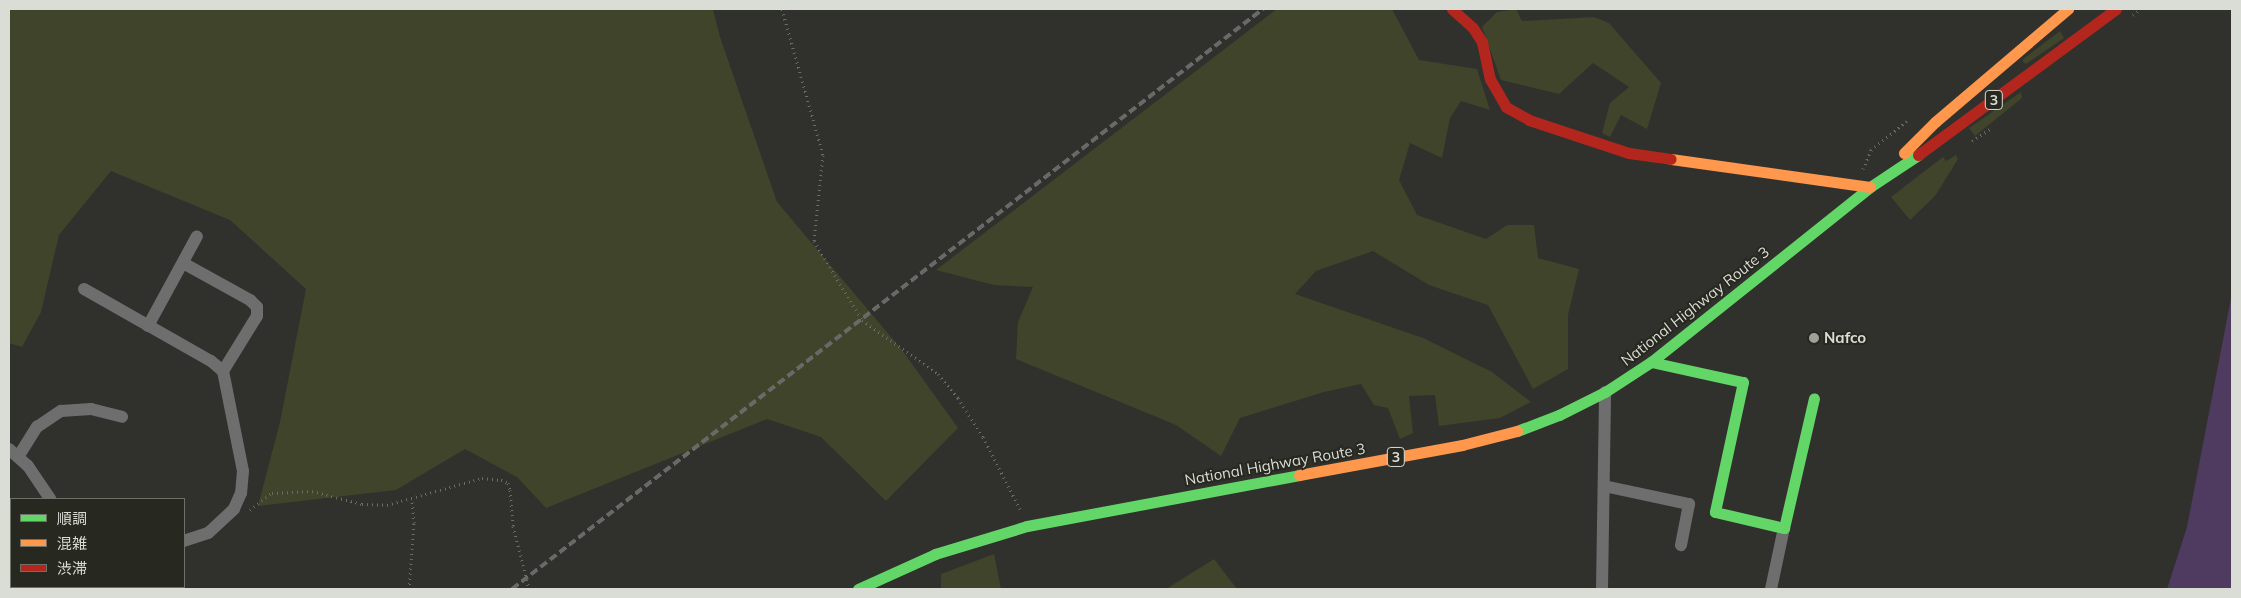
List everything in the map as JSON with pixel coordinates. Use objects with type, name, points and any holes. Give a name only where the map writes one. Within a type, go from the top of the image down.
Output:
[{"type":"main road","points":[[1452,9],[1473,28],[1482,42],[1490,79],[1506,107],[1529,120],[1629,153],[1870,187]]},
{"type":"main road","name":"National Highway Route 3","points":[[1870,187],[1934,122],[2068,9]]},
{"type":"main road","name":"National Highway Route 3","points":[[858,589],[935,554],[1027,526],[1462,445],[1523,429],[1605,392],[1651,362],[1870,187],[1936,143],[2116,9]]},
{"type":"main road","points":[[1651,362],[1743,382],[1715,512],[1784,528],[1814,398]]},
{"type":"street","points":[[148,326],[197,236]]},
{"type":"street","points":[[183,263],[250,300],[257,307],[257,316],[223,372],[243,471],[241,493],[234,509],[208,533],[185,541]]},
{"type":"street","points":[[84,289],[223,372]]},
{"type":"street","points":[[1602,589],[1605,392]]},
{"type":"street","points":[[49,498],[28,466],[14,453],[37,427],[61,411],[90,409],[122,417]]},
{"type":"street","points":[[1604,486],[1689,504],[1681,545]]},
{"type":"street","points":[[1771,589],[1784,528]]},
{"type":"path","points":[[782,9],[823,155],[814,241],[862,320],[938,374],[958,398],[983,437],[1027,526]]},
{"type":"path","points":[[244,516],[272,493],[312,491],[362,504],[386,505],[412,500],[482,478],[508,483],[512,526],[529,589]]},
{"type":"path","points":[[408,589],[414,523],[412,500]]},
{"type":"green space","points":[[9,9],[713,9],[720,37],[777,202],[902,350],[958,428],[886,501],[821,437],[767,419],[546,508],[517,477],[465,449],[396,490],[258,506],[280,422],[306,289],[230,220],[111,171],[59,235],[41,312],[22,347],[9,343]]},
{"type":"green space","points":[[1277,9],[1392,9],[1419,60],[1477,69],[1490,110],[1461,101],[1450,118],[1442,158],[1410,143],[1399,180],[1417,215],[1486,239],[1507,225],[1534,225],[1538,258],[1579,269],[1568,315],[1568,369],[1533,389],[1488,305],[1429,285],[1373,251],[1316,271],[1295,294],[1423,338],[1492,372],[1531,402],[1500,418],[1439,426],[1435,395],[1409,396],[1413,433],[1400,439],[1388,408],[1374,405],[1361,384],[1324,392],[1240,418],[1221,456],[1176,425],[1016,359],[1018,322],[1033,287],[994,285],[936,270]]},
{"type":"green space","points":[[1516,9],[1522,21],[1594,17],[1609,23],[1661,83],[1647,129],[1621,115],[1610,137],[1602,133],[1610,103],[1629,87],[1593,63],[1559,94],[1501,80],[1482,27],[1497,12]]},
{"type":"green space","points":[[2060,31],[2064,38],[2026,64],[2023,62],[2023,59]]},
{"type":"green space","points":[[2021,92],[2022,98],[1975,136],[1969,128]]},
{"type":"green space","points":[[1956,155],[1958,159],[1935,196],[1910,220],[1891,197],[1943,157],[1946,161]]},
{"type":"green space","points":[[994,554],[1001,589],[941,589],[941,574]]},
{"type":"green space","points":[[1214,559],[1237,589],[1166,589]]},
{"type":"shaded area","points":[[2232,293],[2232,589],[2167,589],[2187,527]]},
{"type":"railway","points":[[512,589],[1263,9]]},
{"type":"traffic: fast","points":[[1517,431],[1559,415],[1605,392],[1651,362],[1870,187],[1918,155]]},
{"type":"traffic: fast","points":[[1651,362],[1743,382],[1715,512],[1784,528],[1814,398]]},
{"type":"traffic: fast","points":[[858,589],[935,554],[1027,526],[1299,475]]},
{"type":"traffic: slow","points":[[1904,153],[1935,122],[2068,9]]},
{"type":"traffic: slow","points":[[1671,159],[1870,187]]},
{"type":"traffic: slow","points":[[1299,475],[1462,445],[1517,431]]},
{"type":"traffic: jam","points":[[1452,9],[1473,28],[1482,42],[1490,79],[1506,107],[1529,120],[1629,153],[1671,159]]},
{"type":"traffic: jam","points":[[1918,155],[2116,9]]},
{"type":"place","name":"Nafco","points":[[1814,338]]}]
